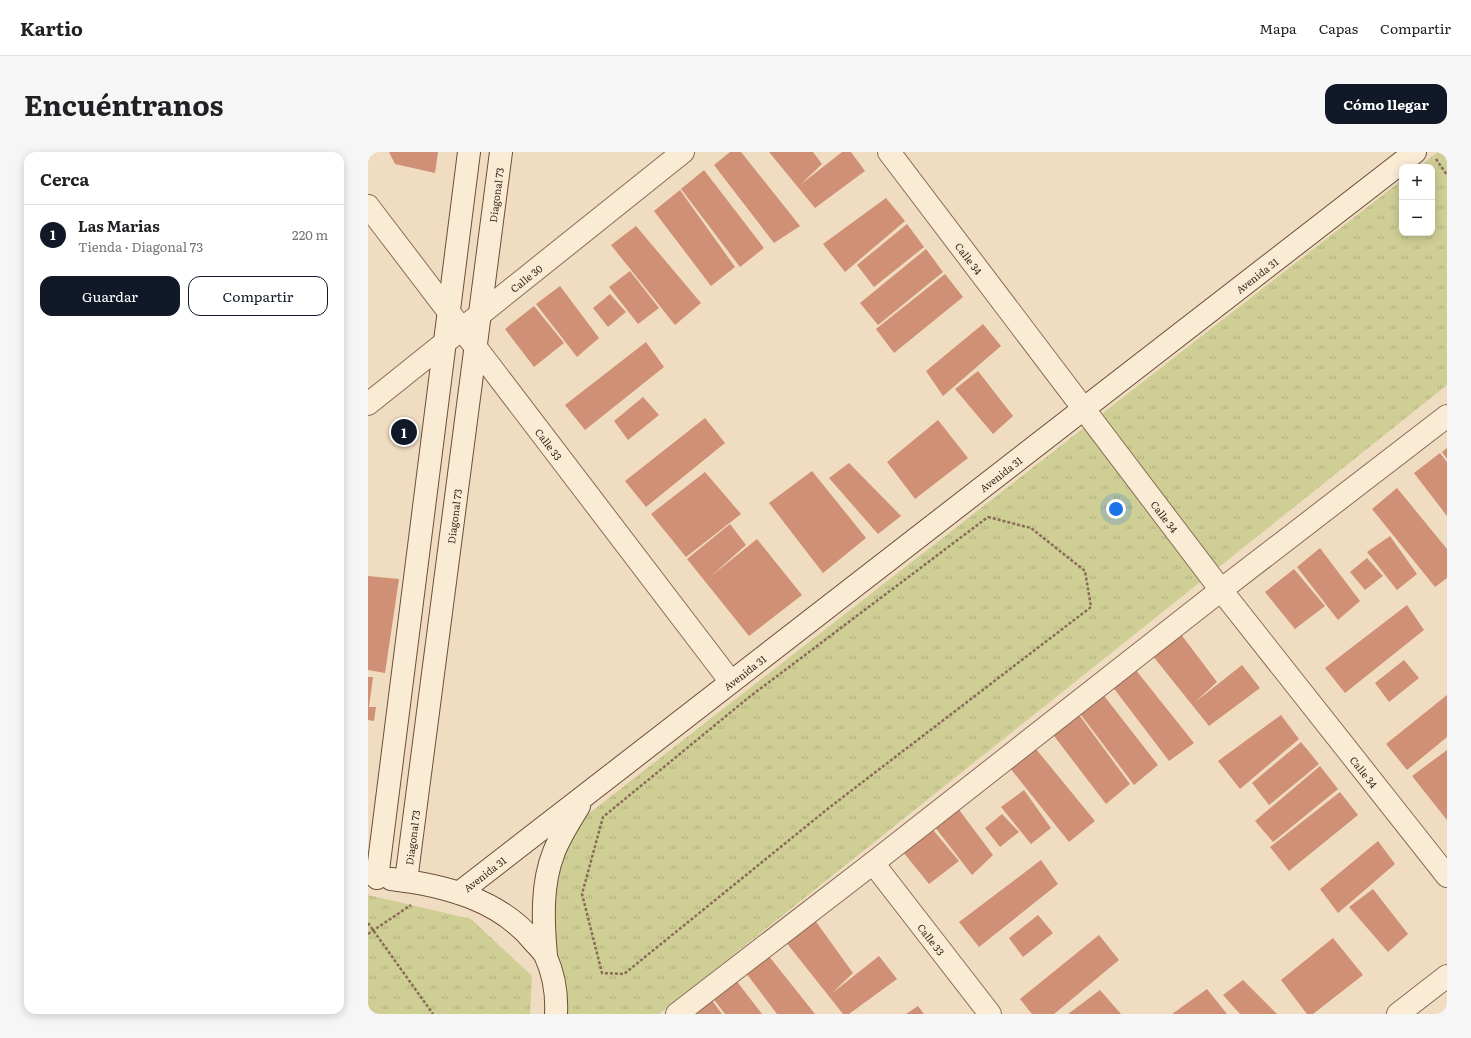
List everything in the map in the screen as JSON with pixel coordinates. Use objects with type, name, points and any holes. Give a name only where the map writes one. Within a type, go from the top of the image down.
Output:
[{"type":"street","points":[[469,152],[455,320],[445,342],[373,877],[415,882],[459,893],[483,901],[505,914],[526,931],[546,956],[553,975],[557,1002],[556,1014]]},
{"type":"street","name":"Diagonal 73","points":[[415,882],[476,346],[501,152]]},
{"type":"street","name":"Calle 30","points":[[455,320],[480,314],[683,152]]},
{"type":"street","name":"Calle 34","points":[[889,152],[1221,590],[1447,876]]},
{"type":"street","name":"Avenida 31","points":[[459,893],[1084,408],[1424,154]]},
{"type":"street","name":"Calle 33","points":[[368,206],[731,682]]},
{"type":"street","points":[[368,404],[445,342]]},
{"type":"street","points":[[677,1014],[1447,416]]},
{"type":"street","name":"Avenida 31","points":[[546,956],[544,916],[548,874],[554,853],[565,830],[586,795]]},
{"type":"street","name":"Calle 33","points":[[873,863],[990,1014]]},
{"type":"street","points":[[1398,1014],[1447,976]]},
{"type":"path","points":[[1424,154],[1447,175]]},
{"type":"path","points":[[988,517],[1031,528],[1085,571],[1091,607],[830,807],[624,974],[602,973],[582,894],[603,817],[748,698],[988,517]]},
{"type":"path","points":[[368,934],[420,899],[415,882]]},
{"type":"path","points":[[368,923],[433,1014]]},
{"type":"green space","points":[[1438,152],[1447,152],[1447,385],[659,1014],[566,1014],[546,909],[569,829],[1399,182],[1399,236],[1435,236],[1435,164],[1423,164]]},
{"type":"green space","points":[[368,895],[471,919],[532,976],[530,1014],[368,1014]]},
{"type":"building","points":[[389,152],[438,152],[435,173],[395,164]]},
{"type":"building","points":[[730,152],[741,152],[800,226],[774,243],[714,165]]},
{"type":"building","points":[[769,152],[813,152],[822,164],[800,185],[842,152],[851,152],[865,171],[815,208]]},
{"type":"building","points":[[704,170],[764,248],[740,267],[681,189]]},
{"type":"building","points":[[680,190],[735,267],[711,286],[654,211]]},
{"type":"building","points":[[886,198],[905,221],[845,272],[823,244]]},
{"type":"building","points":[[907,224],[924,247],[874,287],[857,265]]},
{"type":"building","points":[[636,226],[701,303],[675,325],[611,245]]},
{"type":"building","points":[[926,249],[943,272],[878,325],[860,303]]},
{"type":"building","points":[[630,271],[659,308],[638,324],[609,287]]},
{"type":"building","points":[[945,274],[963,297],[894,353],[876,329]]},
{"type":"building","points":[[560,286],[599,338],[577,357],[536,304]]},
{"type":"building","points":[[610,294],[626,312],[608,327],[593,308]]},
{"type":"building","points":[[534,306],[564,343],[534,367],[505,329]]},
{"type":"building","points":[[983,324],[1001,346],[943,396],[926,371]]},
{"type":"building","points":[[646,342],[664,367],[585,430],[565,405]]},
{"type":"building","points":[[978,371],[1013,416],[993,434],[955,389]]},
{"type":"building","points":[[643,397],[659,415],[628,440],[614,421]]},
{"type":"building","points":[[705,418],[725,443],[646,507],[625,481]]},
{"type":"building","points":[[938,420],[968,458],[915,499],[887,462]]},
{"type":"building","points":[[1447,448],[1447,459],[1442,452]]},
{"type":"building","points":[[1440,453],[1447,462],[1447,516],[1414,473]]},
{"type":"building","points":[[849,463],[901,516],[878,534],[829,478]]},
{"type":"building","points":[[812,471],[866,538],[823,573],[769,503]]},
{"type":"building","points":[[705,472],[741,514],[686,557],[651,514]]},
{"type":"building","points":[[1397,488],[1447,549],[1447,578],[1435,587],[1372,509]]},
{"type":"building","points":[[730,524],[746,545],[710,577],[757,539],[802,595],[749,636],[687,559]]},
{"type":"building","points":[[1390,536],[1417,574],[1397,590],[1367,552]]},
{"type":"building","points":[[1320,548],[1360,601],[1338,620],[1297,567]]},
{"type":"building","points":[[1367,558],[1383,576],[1365,590],[1350,572]]},
{"type":"building","points":[[1294,569],[1325,606],[1295,629],[1265,592]]},
{"type":"building","points":[[368,576],[399,579],[385,673],[368,670]]},
{"type":"building","points":[[1407,605],[1424,630],[1345,693],[1325,668]]},
{"type":"building","points":[[1177,629],[1217,682],[1194,703],[1242,665],[1260,688],[1209,726],[1148,650]]},
{"type":"building","points":[[1404,660],[1419,678],[1389,702],[1375,683]]},
{"type":"building","points":[[1131,664],[1194,743],[1169,761],[1109,682]]},
{"type":"building","points":[[368,677],[373,677],[369,707],[376,707],[374,721],[368,720]]},
{"type":"building","points":[[1098,688],[1158,765],[1134,785],[1075,707]]},
{"type":"building","points":[[1447,695],[1447,737],[1407,770],[1386,744]]},
{"type":"building","points":[[1074,708],[1130,784],[1106,804],[1048,728]]},
{"type":"building","points":[[1281,715],[1299,739],[1240,789],[1218,761]]},
{"type":"building","points":[[1301,742],[1319,764],[1269,805],[1252,783]]},
{"type":"building","points":[[1031,743],[1095,821],[1069,842],[1006,763]]},
{"type":"building","points":[[1447,750],[1447,820],[1412,776]]},
{"type":"building","points":[[1320,766],[1338,789],[1273,842],[1255,821]]},
{"type":"building","points":[[1024,790],[1051,828],[1031,844],[1001,807]]},
{"type":"building","points":[[1340,792],[1358,815],[1289,871],[1270,847]]},
{"type":"building","points":[[954,803],[993,855],[972,875],[931,822]]},
{"type":"building","points":[[1002,814],[1019,832],[1000,847],[985,828]]},
{"type":"building","points":[[928,824],[959,861],[929,884],[899,847]]},
{"type":"building","points":[[1378,841],[1395,864],[1338,913],[1320,889]]},
{"type":"building","points":[[1041,860],[1058,884],[979,947],[959,922]]},
{"type":"building","points":[[1373,889],[1408,934],[1388,952],[1349,907]]},
{"type":"building","points":[[1038,915],[1053,933],[1023,957],[1009,938]]},
{"type":"building","points":[[814,919],[853,973],[831,994],[879,956],[897,979],[849,1014],[843,1014],[785,941]]},
{"type":"building","points":[[1099,935],[1119,960],[1054,1014],[1032,1014],[1020,999]]},
{"type":"building","points":[[1333,938],[1363,975],[1313,1014],[1307,1014],[1281,980]]},
{"type":"building","points":[[768,955],[815,1014],[777,1014],[746,973]]},
{"type":"building","points":[[735,979],[762,1014],[725,1014],[712,997]]},
{"type":"building","points":[[1243,980],[1277,1014],[1240,1014],[1223,995]]},
{"type":"building","points":[[1207,989],[1227,1014],[1172,1014]]},
{"type":"building","points":[[1100,990],[1121,1014],[1068,1014]]},
{"type":"building","points":[[711,999],[722,1014],[691,1014]]},
{"type":"building","points":[[918,1006],[924,1014],[906,1014]]},
{"type":"place","name":"Las Marias","points":[[404,432]]}]
